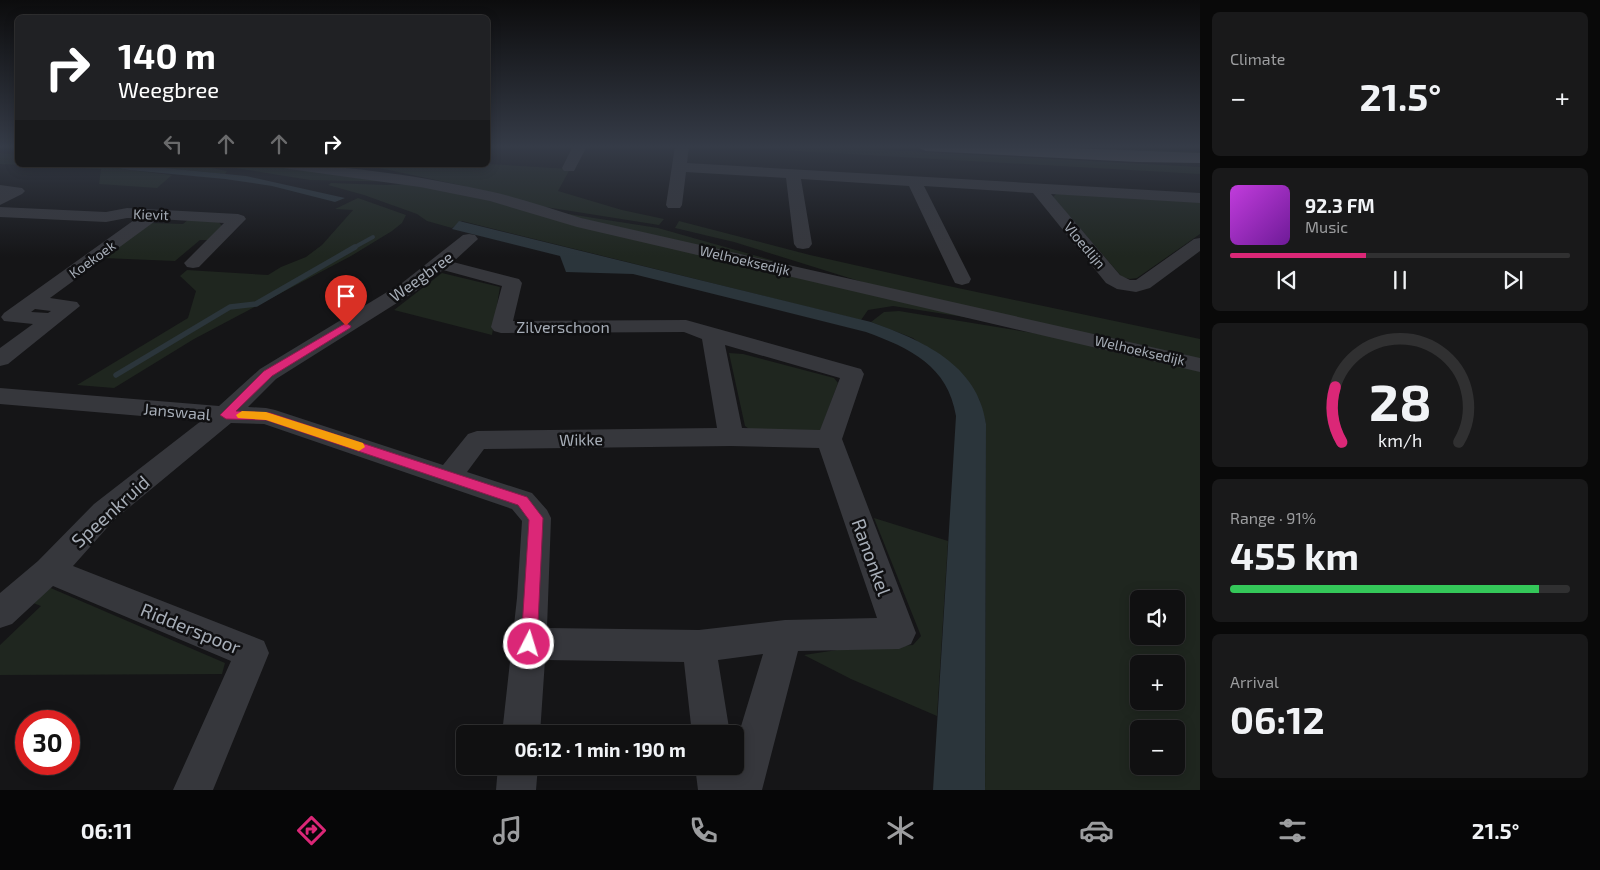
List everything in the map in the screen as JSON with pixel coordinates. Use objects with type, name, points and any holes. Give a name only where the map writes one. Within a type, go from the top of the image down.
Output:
[{"type":"street","name":"Welhoeksedijk","points":[[419,183],[493,198],[577,222],[1200,365]]},
{"type":"street","points":[[674,205],[677,183]]},
{"type":"street","points":[[794,183],[803,244]]},
{"type":"street","points":[[915,183],[962,279]]},
{"type":"street","points":[[947,183],[1200,198]]},
{"type":"street","name":"Vloedlijn","points":[[1038,188],[1114,278],[1127,286],[1144,284],[1199,245]]},
{"type":"street","points":[[0,190],[17,191],[0,200]]},
{"type":"street","name":"Kievit","points":[[0,212],[106,218],[127,213],[238,219],[193,263]]},
{"type":"street","points":[[0,225],[20,214]]},
{"type":"street","name":"Koekoek","points":[[0,359],[70,306],[30,303],[154,214]]},
{"type":"street","name":"Weegbree","points":[[226,415],[268,374],[409,287],[469,239]]},
{"type":"street","name":"Zilverschoon","points":[[440,264],[512,283],[501,327],[686,326],[712,336],[852,374],[829,439]]},
{"type":"street","points":[[712,336],[731,437],[829,439]]},
{"type":"street","name":"Janswaal","points":[[0,396],[226,415],[266,416],[522,501],[536,518],[529,644],[522,725]]},
{"type":"street","name":"Speenkruid","points":[[0,613],[49,570],[104,512],[226,415]]},
{"type":"street","name":"Wikke","points":[[448,477],[477,440],[731,437]]},
{"type":"street","name":"Ranonkel","points":[[529,644],[699,646],[785,636],[899,633],[829,439]]},
{"type":"street","name":"Ridderspoor","points":[[49,570],[252,653],[193,790]]},
{"type":"street","points":[[742,790],[785,636]]},
{"type":"street","points":[[699,646],[710,725]]},
{"type":"street","points":[[516,790],[517,775]]},
{"type":"street","points":[[716,775],[718,790]]},
{"type":"shaded area","points":[[99,183],[163,183],[157,188]]},
{"type":"shaded area","points":[[251,183],[277,183],[345,198],[335,202],[272,186]]},
{"type":"shaded area","points":[[331,183],[416,184],[500,202],[1003,323],[893,306],[868,310],[861,320],[462,221],[452,228],[427,221],[417,214],[364,195],[328,185]]},
{"type":"shaded area","points":[[449,183],[562,183],[558,191],[622,210],[664,219],[659,225],[514,202]]},
{"type":"shaded area","points":[[1057,193],[1200,201],[1200,234],[1137,278],[1122,277],[1053,197]]},
{"type":"shaded area","points":[[358,198],[406,215],[402,223],[392,231],[351,256],[194,339],[114,388],[77,385],[188,318],[196,291],[180,276],[187,270],[268,275],[281,267],[306,257],[322,245],[353,210],[335,209]]},
{"type":"shaded area","points":[[543,210],[658,228],[810,271]]},
{"type":"shaded area","points":[[189,219],[218,221],[225,230],[212,240],[200,240],[175,261],[103,258],[150,223],[183,224]]},
{"type":"shaded area","points":[[459,221],[871,322],[927,346],[959,370],[972,385],[981,403],[986,424],[985,790],[933,790],[956,416],[952,399],[945,384],[936,372],[912,352],[866,332],[633,274],[566,272],[560,256],[452,229]]},
{"type":"shaded area","points":[[679,221],[810,255],[1200,339],[1200,360],[891,291],[734,242],[675,228]]},
{"type":"shaded area","points":[[442,273],[500,287],[492,335],[394,310]]},
{"type":"shaded area","points":[[899,311],[1070,339],[1200,370],[1200,790],[985,790],[986,424],[979,399],[964,377],[913,338],[871,322],[884,312]]},
{"type":"shaded area","points":[[729,353],[743,354],[834,378],[838,383],[819,434],[755,433],[745,426]]},
{"type":"shaded area","points":[[874,518],[948,541],[937,716],[851,679],[804,655],[837,650],[913,645],[921,636]]},
{"type":"shaded area","points":[[46,586],[225,663],[222,674],[0,675],[0,645],[41,606],[28,601]]},
{"type":"waterway","points":[[353,248],[373,237]]},
{"type":"waterway","points":[[116,375],[230,307],[256,304],[355,247]]},
{"type":"slow traffic","points":[[242,415],[266,416],[359,447]]},
{"type":"route","points":[[346,326],[268,374],[226,415],[266,416],[522,501],[536,518],[529,644]]}]
